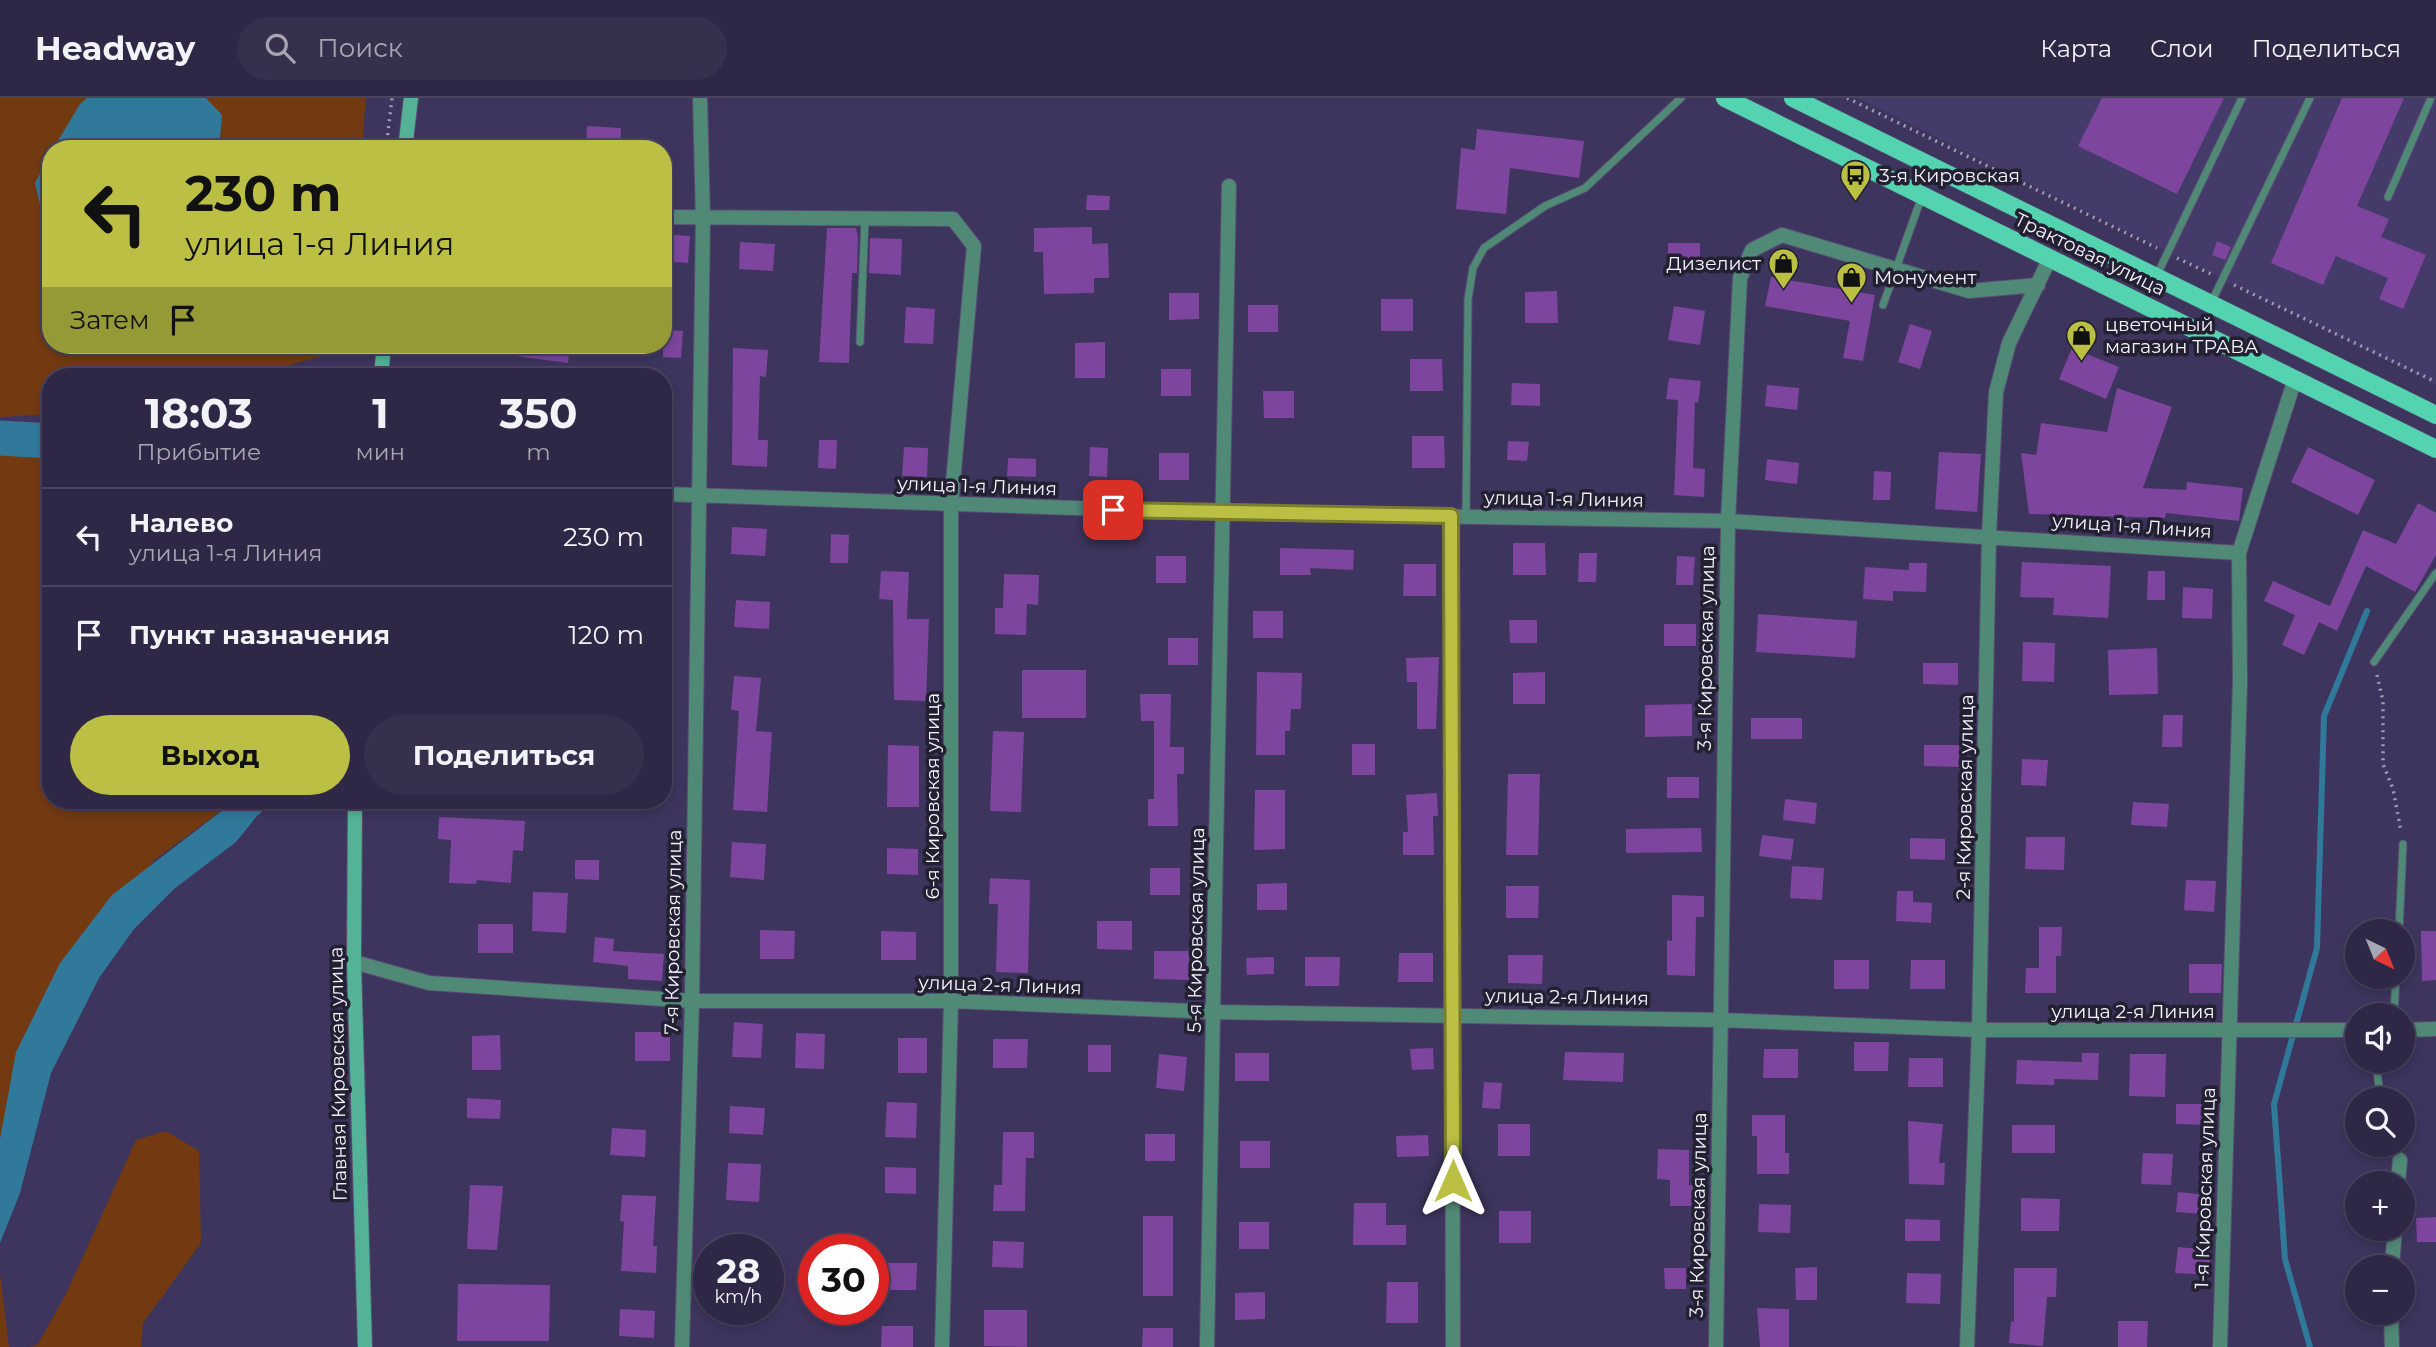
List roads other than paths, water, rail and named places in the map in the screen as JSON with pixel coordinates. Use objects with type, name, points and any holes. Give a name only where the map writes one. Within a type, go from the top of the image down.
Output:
[{"type":"main road","points":[[406,140],[411,98]]},
{"type":"main road","name":"Трактовая улица","points":[[1725,98],[2436,449]]},
{"type":"main road","name":"Трактовая улица","points":[[1793,98],[2436,415]]},
{"type":"main road","name":"Главная Кировская улица","points":[[355,809],[354,962],[365,1347]]},
{"type":"street","name":"7-я Кировская улица","points":[[682,1347],[692,1001],[703,219],[700,98]]},
{"type":"street","name":"5-я Кировская улица","points":[[1207,1347],[1215,1012],[1220,513],[1229,186]]},
{"type":"street","points":[[672,217],[865,219]]},
{"type":"street","name":"6-я Кировская улица","points":[[865,219],[953,219],[974,246],[951,505],[951,1001],[942,1347]]},
{"type":"street","name":"3-я Кировская улица","points":[[1716,1347],[1728,521],[1740,278],[1752,250],[1782,235],[1969,291],[2038,285]]},
{"type":"street","name":"2-я Кировская улица","points":[[1967,1347],[1979,1030],[1989,536],[1996,393],[2009,343],[2050,258]]},
{"type":"street","points":[[2239,553],[2295,379]]},
{"type":"street","name":"улица 1-я Линия","points":[[672,494],[1220,513],[1728,521],[2239,553]]},
{"type":"street","points":[[1451,516],[1453,1347]]},
{"type":"street","name":"1-я Кировская улица","points":[[2220,1347],[2240,683],[2239,553]]},
{"type":"street","name":"улица 2-я Линия","points":[[354,962],[429,983],[692,1001],[951,1001],[1215,1012],[1720,1020],[1979,1030],[2345,1030]]},
{"type":"street","points":[[2415,1030],[2436,1030]]},
{"type":"street","points":[[2399,1171],[2400,1160]]},
{"type":"street","points":[[2391,1325],[2392,1347]]},
{"type":"lane","points":[[1466,516],[1468,299],[1473,268],[1484,248],[1545,206],[1585,188],[1681,98]]},
{"type":"lane","points":[[2156,277],[2242,98]]},
{"type":"lane","points":[[2211,304],[2310,98]]},
{"type":"lane","points":[[2388,197],[2431,98]]},
{"type":"lane","points":[[1883,305],[1922,195]]},
{"type":"lane","points":[[860,342],[865,219]]},
{"type":"lane","points":[[2374,662],[2436,573]]},
{"type":"lane","points":[[2400,919],[2403,844]]},
{"type":"water","points":[[87,98],[206,98],[222,115],[220,140],[58,140],[80,104]]},
{"type":"water","points":[[42,170],[42,212],[35,183]]},
{"type":"water","points":[[30,428],[42,428],[42,456],[19,450]]},
{"type":"water","points":[[224,809],[265,809],[236,842],[174,889],[134,929],[99,978],[51,1073],[20,1193],[0,1243],[0,1139],[16,1052],[60,963],[112,895]]},
{"type":"waterway","points":[[0,438],[42,440]]},
{"type":"waterway","points":[[2310,1347],[2285,1259],[2274,1104],[2317,948],[2324,716],[2367,611]]},
{"type":"place","name":"3-я Кировская","points":[[1856,202]]},
{"type":"place","name":"Дизелист","points":[[1784,290]]},
{"type":"place","name":"Монумент","points":[[1851,304]]},
{"type":"place","name":"цветочный магазин ТРАВА","points":[[2082,362]]}]
